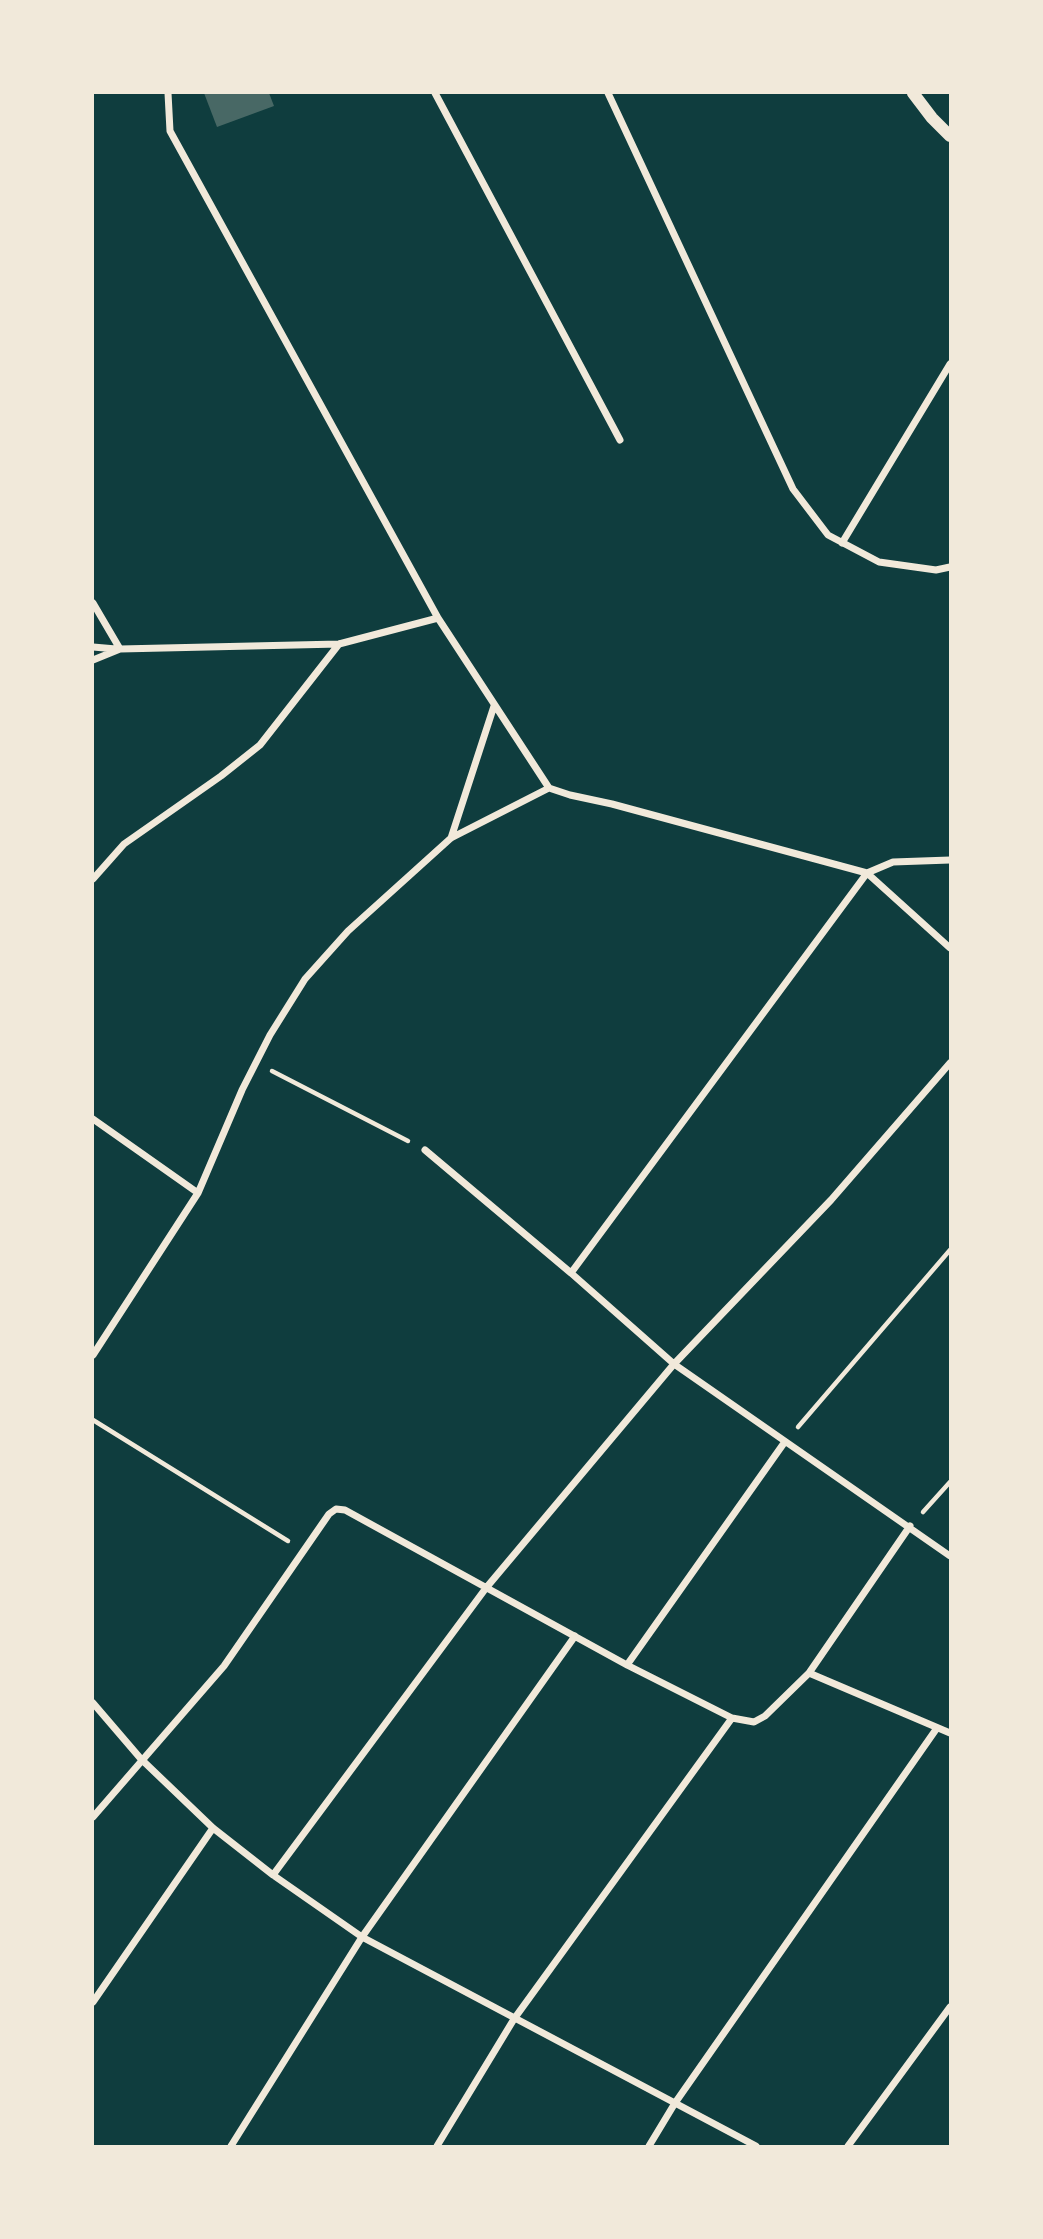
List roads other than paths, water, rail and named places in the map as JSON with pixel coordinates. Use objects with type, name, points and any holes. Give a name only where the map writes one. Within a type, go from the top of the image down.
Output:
[{"type":"street","points":[[168,93],[170,131],[438,618],[549,788],[867,873],[950,948]]},
{"type":"street","points":[[435,93],[620,440]]},
{"type":"street","points":[[608,93],[793,489],[828,535],[879,562],[936,570],[950,567]]},
{"type":"street","points":[[921,96],[950,136]]},
{"type":"street","points":[[842,543],[950,364]]},
{"type":"street","points":[[93,603],[120,649]]},
{"type":"street","points":[[93,647],[120,649],[339,644],[438,618]]},
{"type":"street","points":[[93,879],[124,844],[260,744],[339,644]]},
{"type":"street","points":[[93,660],[120,649]]},
{"type":"street","points":[[451,838],[494,706]]},
{"type":"street","points":[[93,1355],[198,1193],[256,1062],[304,979],[348,931],[451,838],[549,788]]},
{"type":"street","points":[[571,1273],[867,873],[893,862],[950,860]]},
{"type":"street","points":[[272,1875],[486,1588],[674,1364],[831,1200],[950,1063]]},
{"type":"street","points":[[93,1119],[198,1193]]},
{"type":"street","points":[[425,1150],[674,1364],[950,1556]]},
{"type":"street","points":[[627,1665],[784,1443]]},
{"type":"street","points":[[93,1816],[224,1666],[329,1514],[336,1509],[345,1510],[627,1665],[732,1718],[754,1723],[765,1716],[809,1673],[910,1526]]},
{"type":"street","points":[[231,2146],[362,1937],[575,1636]]},
{"type":"street","points":[[809,1673],[950,1733]]},
{"type":"street","points":[[93,1703],[141,1759],[213,1828],[272,1875],[362,1937],[756,2146]]},
{"type":"street","points":[[437,2146],[514,2019],[732,1718]]},
{"type":"street","points":[[649,2146],[675,2103],[937,1728]]},
{"type":"street","points":[[93,2002],[213,1828]]},
{"type":"street","points":[[848,2146],[950,2007]]}]
